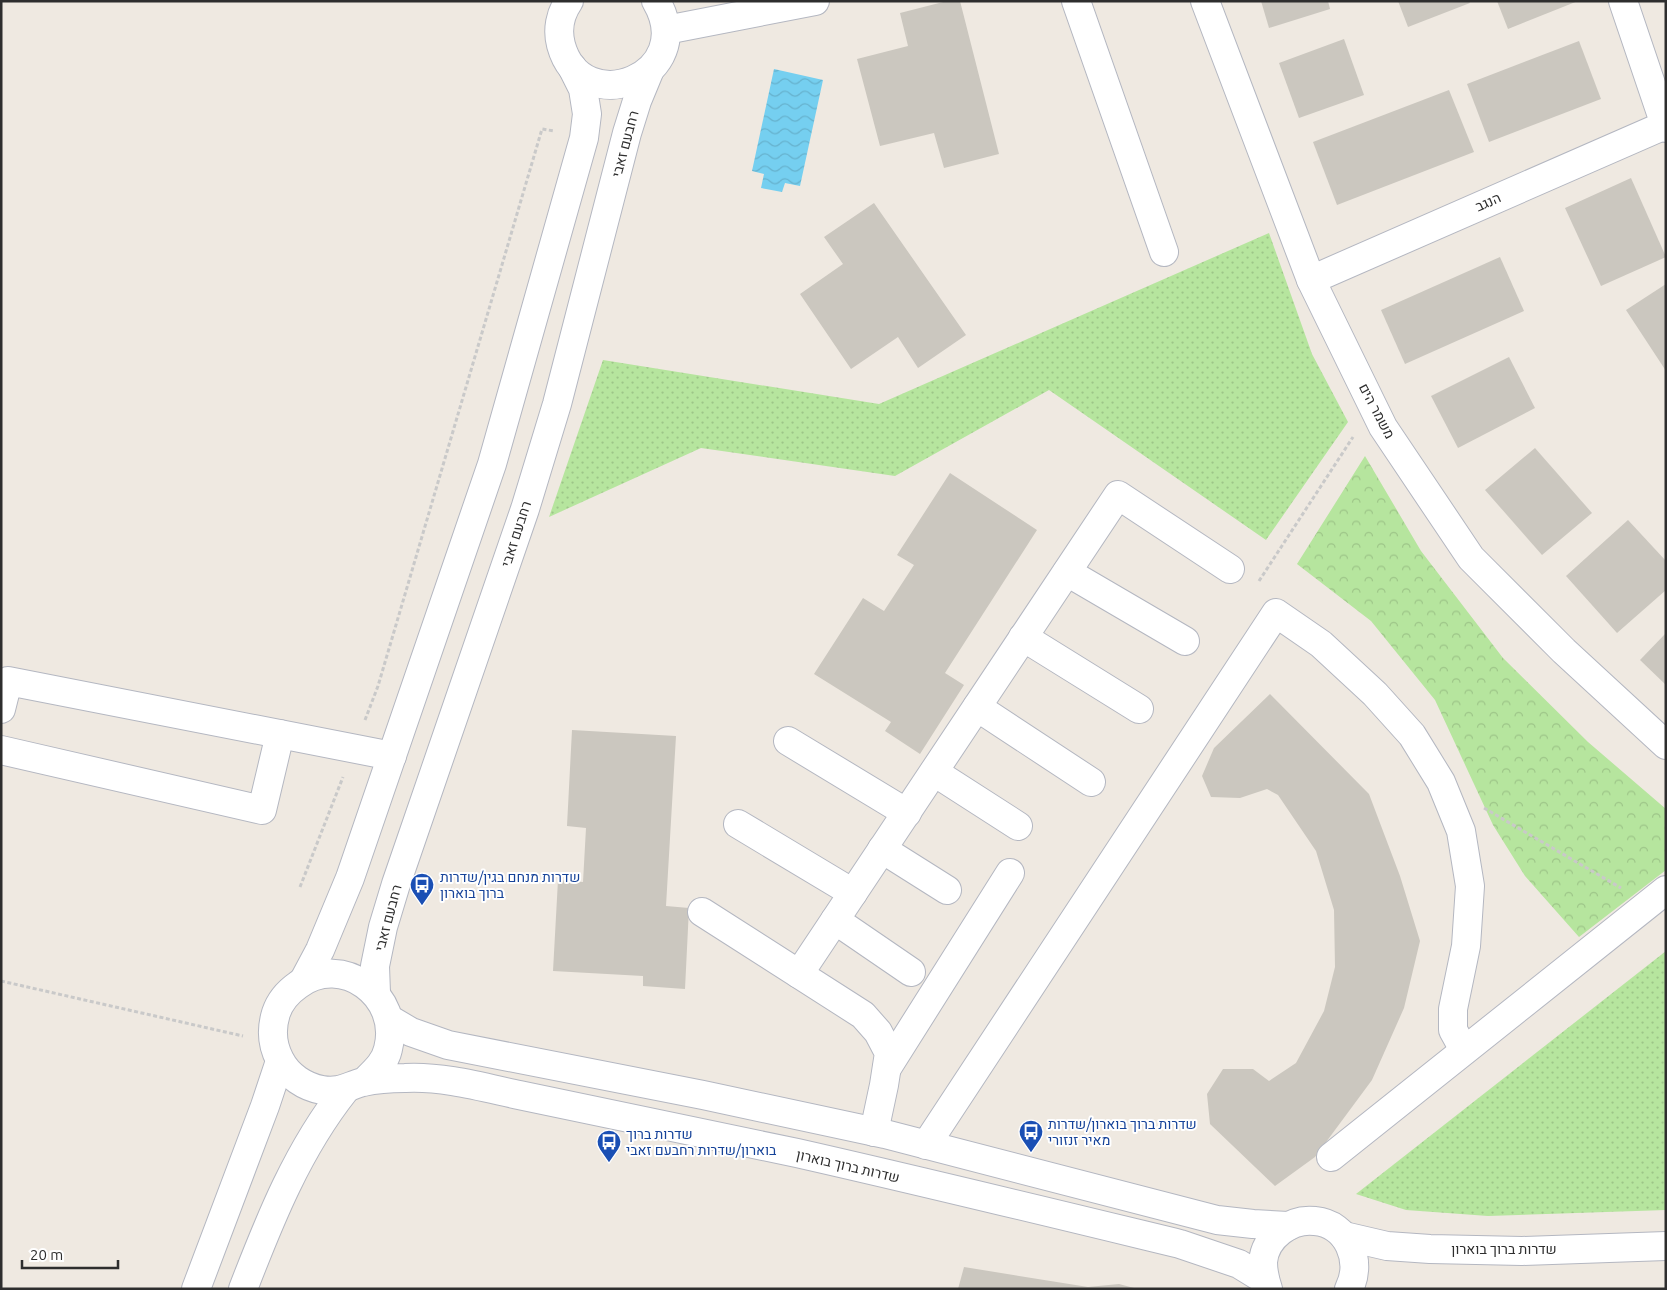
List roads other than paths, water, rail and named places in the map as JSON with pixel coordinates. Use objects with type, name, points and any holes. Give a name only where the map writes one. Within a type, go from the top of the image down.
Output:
[{"type":"street","points":[[304,980],[320,950],[350,878],[492,464],[584,138],[587,114],[583,89],[563,54],[559,38],[560,22],[569,1]]},
{"type":"street","points":[[662,11],[814,1]]},
{"type":"street","points":[[1076,1],[1164,252]]},
{"type":"street","name":"משמר הים","points":[[1205,1],[1311,280],[1383,428],[1471,558],[1564,651],[1666,744]]},
{"type":"street","name":"הנגב","points":[[1311,280],[1665,126],[1623,1]]},
{"type":"street","name":"רחבעם זאבי","points":[[376,993],[376,966],[383,927],[396,884],[525,509],[557,404],[637,101],[649,72],[659,60],[665,46],[662,11]]},
{"type":"street","points":[[572,67],[589,80],[609,85],[624,84],[649,72]]},
{"type":"street","points":[[799,974],[1118,495],[1230,569]]},
{"type":"street","points":[[1067,572],[1185,641]]},
{"type":"street","points":[[926,1145],[1276,612],[1321,644],[1375,694],[1412,735],[1441,782],[1461,831],[1470,886],[1466,946],[1452,1009],[1453,1030],[1464,1050]]},
{"type":"street","points":[[1023,637],[1139,708]]},
{"type":"street","points":[[1,709],[8,681],[392,756]]},
{"type":"street","points":[[977,707],[1091,782]]},
{"type":"street","points":[[1,750],[262,810],[280,734]]},
{"type":"street","points":[[788,740],[907,813]]},
{"type":"street","points":[[934,772],[1018,826]]},
{"type":"street","points":[[738,824],[853,893]]},
{"type":"street","points":[[882,849],[947,890]]},
{"type":"street","points":[[887,1068],[1010,873]]},
{"type":"street","points":[[1330,1157],[1657,897]]},
{"type":"street","points":[[702,912],[863,1015],[878,1032],[889,1053],[874,1132]]},
{"type":"street","points":[[835,920],[911,972]]},
{"type":"street","points":[[196,1289],[265,1106],[277,1052],[273,1024],[278,1007],[289,992],[304,980],[322,974],[340,974],[360,980],[376,993],[386,1011],[391,1030],[388,1050],[379,1068],[354,1086],[332,1106],[306,1147],[282,1193],[243,1289]]},
{"type":"street","points":[[388,1019],[411,1032],[448,1045],[703,1095],[874,1132],[1217,1220],[1288,1226]]},
{"type":"street","points":[[277,1052],[291,1075],[306,1086],[325,1091],[354,1086]]},
{"type":"street","name":"שדרות ברוך בוארון","points":[[354,1086],[407,1078],[445,1080],[798,1154],[1180,1244],[1239,1264],[1267,1284]]},
{"type":"street","name":"שדרות ברוך בוארון","points":[[1288,1226],[1302,1221],[1316,1221],[1332,1226],[1344,1236],[1387,1246],[1430,1250],[1522,1250],[1666,1246]]},
{"type":"street","points":[[1267,1284],[1263,1275],[1263,1260],[1276,1234],[1288,1226]]},
{"type":"street","points":[[1344,1236],[1352,1249],[1356,1265],[1354,1280],[1349,1289]]},
{"type":"water","points":[[774,69],[823,80],[800,186],[785,183],[782,192],[761,188],[764,174],[752,171]]},
{"type":"place","name":"שדרות מנחם בגין/שדרות ברוך בוארון","points":[[422,906]]},
{"type":"place","name":"שדרות ברוך בוארון/שדרות מאיר זנזורי","points":[[1031,1153]]},
{"type":"place","name":"שדרות ברוך בוארון/שדרות רחבעם זאבי","points":[[609,1163]]}]
